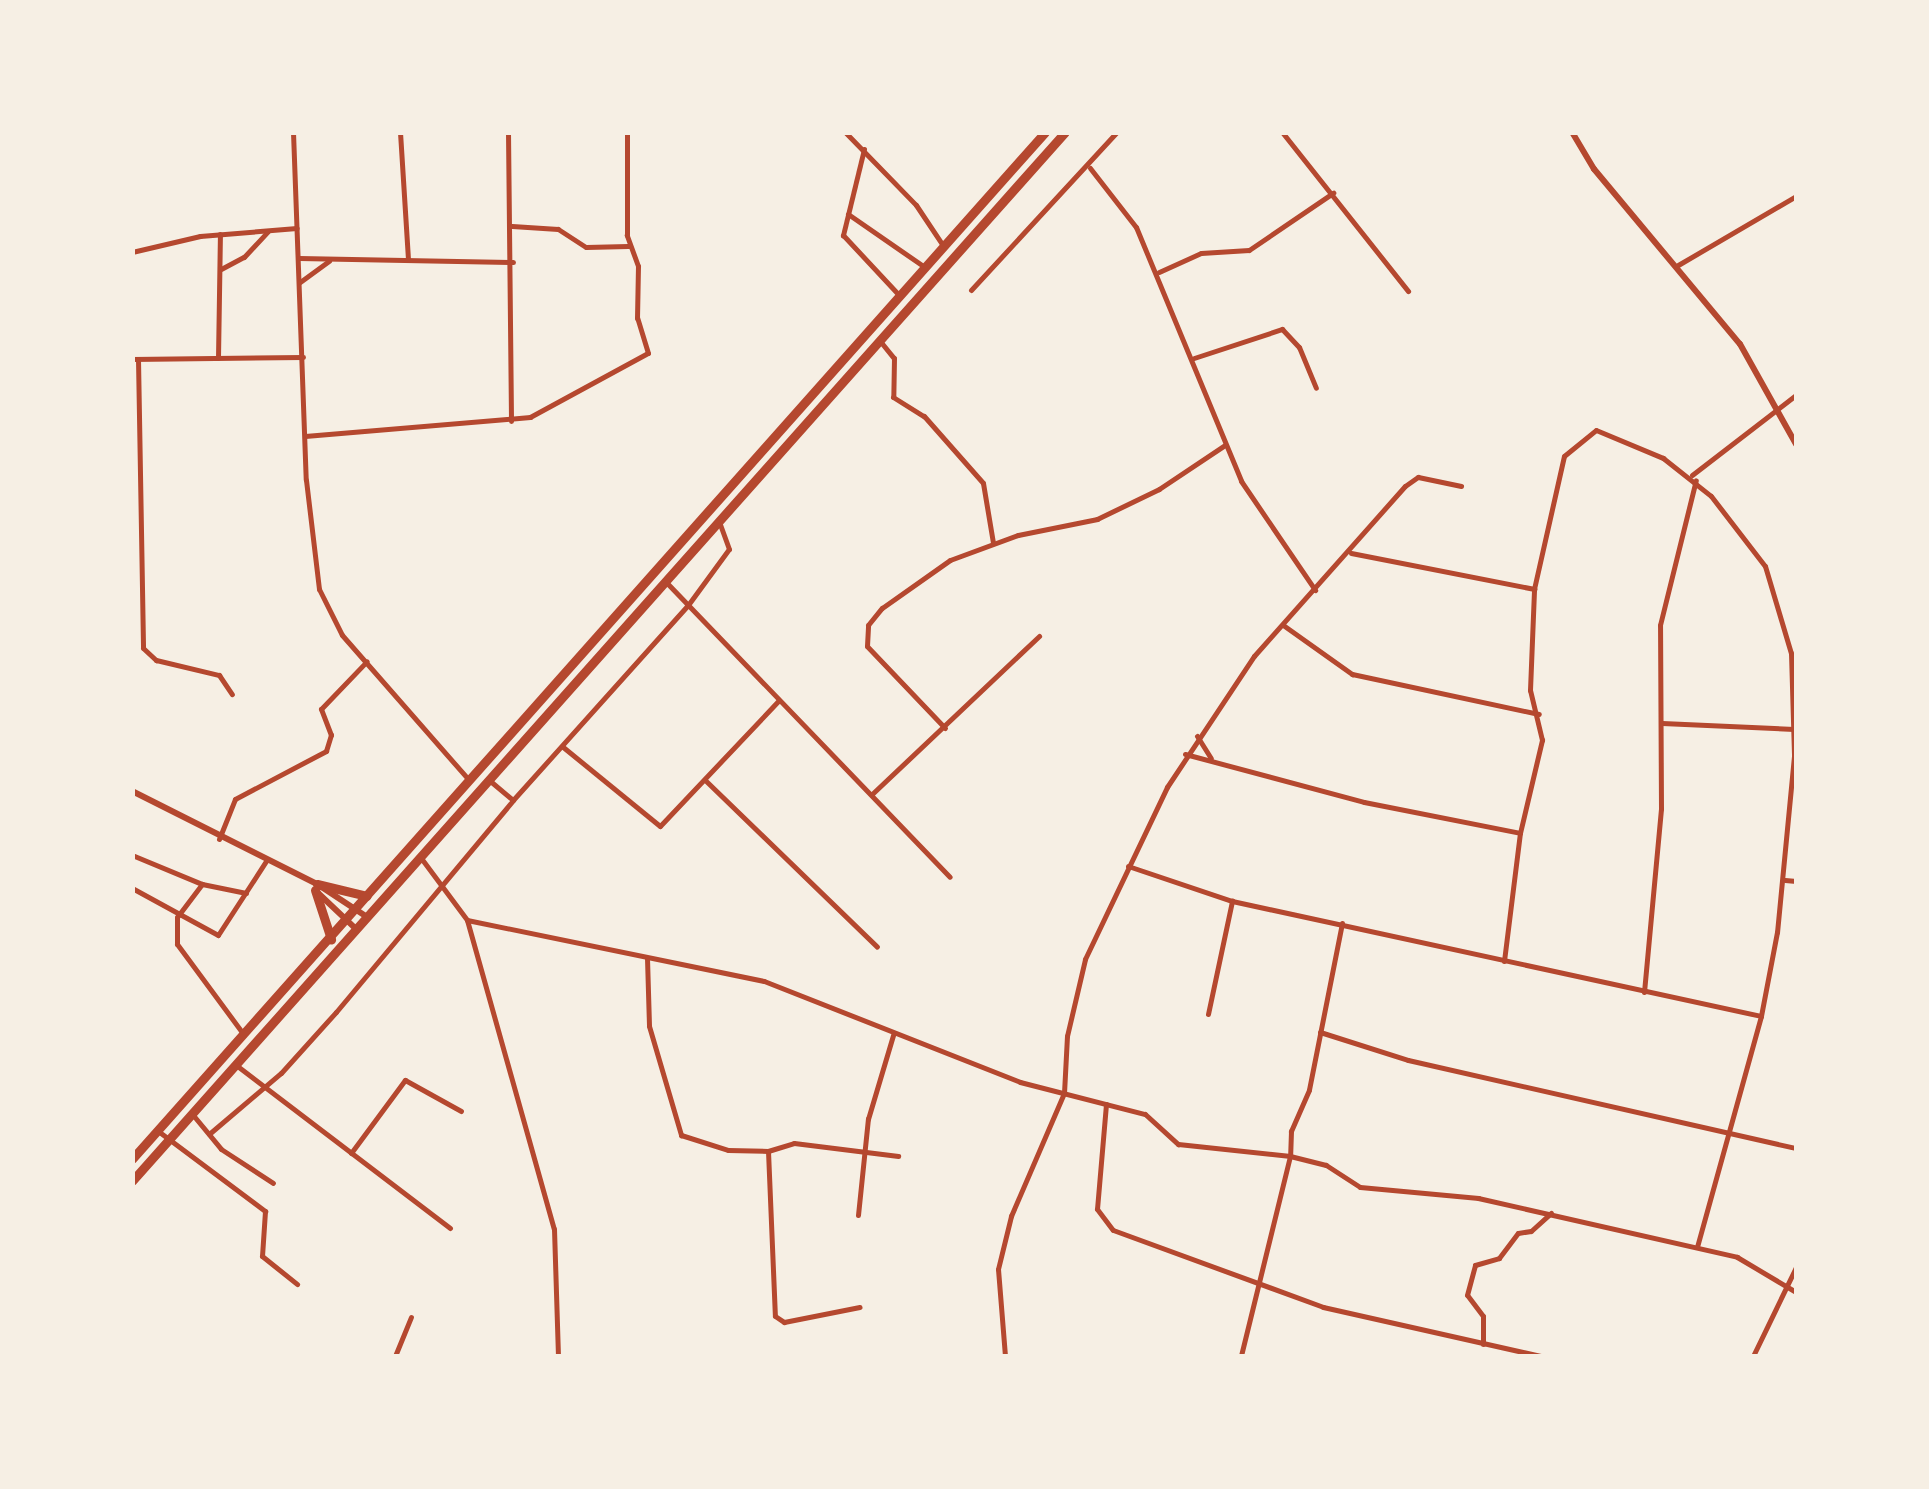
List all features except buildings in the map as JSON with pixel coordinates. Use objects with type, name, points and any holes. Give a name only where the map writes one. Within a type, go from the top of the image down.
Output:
[{"type":"main road","points":[[132,1159],[1045,132]]},
{"type":"main road","points":[[132,1181],[1065,132]]},
{"type":"main road","points":[[792,418],[804,426]]},
{"type":"main road","points":[[331,938],[316,887],[367,896]]},
{"type":"street","points":[[293,132],[305,436],[319,589],[327,612],[366,662],[470,781]]},
{"type":"street","points":[[400,132],[408,258]]},
{"type":"street","points":[[508,132],[513,262],[512,421]]},
{"type":"street","points":[[305,436],[512,421],[648,353],[637,318],[638,266],[630,246],[627,132]]},
{"type":"street","points":[[971,290],[1090,168],[1116,132]]},
{"type":"street","points":[[1282,132],[1408,290]]},
{"type":"street","points":[[1572,132],[1594,169],[1678,265],[1740,344],[1796,444]]},
{"type":"street","points":[[850,134],[944,247]]},
{"type":"street","points":[[864,149],[848,214],[846,241],[901,296]]},
{"type":"street","points":[[1090,168],[1136,227],[1160,272],[1226,445],[1254,502],[1315,590]]},
{"type":"street","points":[[1160,272],[1201,253],[1249,250],[1333,192]]},
{"type":"street","points":[[1678,265],[1796,196]]},
{"type":"street","points":[[848,214],[926,268]]},
{"type":"street","points":[[512,226],[558,228],[586,246],[630,246]]},
{"type":"street","points":[[132,252],[220,234],[298,228]]},
{"type":"street","points":[[222,269],[244,257],[268,230]]},
{"type":"street","points":[[218,358],[220,234]]},
{"type":"street","points":[[300,258],[513,262]]},
{"type":"street","points":[[300,282],[328,261]]},
{"type":"street","points":[[1194,358],[1282,329],[1299,347],[1316,388]]},
{"type":"street","points":[[880,341],[894,358],[893,397],[938,429],[982,482],[993,543]]},
{"type":"street","points":[[232,694],[211,671],[145,654],[135,567],[135,359],[303,357]]},
{"type":"street","points":[[1644,992],[1658,872],[1660,624],[1693,478],[1796,395]]},
{"type":"street","points":[[1504,961],[1520,833],[1542,740],[1530,690],[1534,589],[1564,456],[1586,433],[1626,440],[1693,478],[1765,566],[1781,604],[1794,729],[1785,880],[1761,1016],[1697,1246]]},
{"type":"street","points":[[945,728],[874,658],[865,636],[907,585],[993,543],[1114,512],[1226,445]]},
{"type":"street","points":[[1006,1356],[998,1268],[1026,1168],[1064,1093],[1075,994],[1127,866],[1185,754],[1283,625],[1412,480],[1461,486]]},
{"type":"street","points":[[209,1134],[264,1088],[688,605],[729,549],[719,522]]},
{"type":"street","points":[[1351,553],[1534,589]]},
{"type":"street","points":[[666,582],[950,878]]},
{"type":"street","points":[[1283,625],[1352,674],[1538,714]]},
{"type":"street","points":[[872,794],[1038,636]]},
{"type":"street","points":[[218,839],[235,800],[326,750],[331,735],[321,710],[366,662]]},
{"type":"street","points":[[563,747],[655,826],[706,782],[779,700]]},
{"type":"street","points":[[1662,723],[1794,729]]},
{"type":"street","points":[[1197,736],[1212,761]]},
{"type":"street","points":[[1185,754],[1364,802],[1520,833]]},
{"type":"street","points":[[489,780],[513,800]]},
{"type":"street","points":[[706,782],[877,947]]},
{"type":"street","points":[[132,792],[218,839],[306,880],[366,917]]},
{"type":"street","points":[[132,854],[202,884],[247,893]]},
{"type":"street","points":[[422,858],[467,920],[554,1229],[558,1356]]},
{"type":"street","points":[[132,888],[177,917],[218,935],[266,861]]},
{"type":"street","points":[[1127,866],[1232,901],[1761,1016]]},
{"type":"street","points":[[1785,880],[1796,881]]},
{"type":"street","points":[[202,884],[177,917],[183,954],[244,1035]]},
{"type":"street","points":[[316,887],[356,929]]},
{"type":"street","points":[[1208,1014],[1232,901]]},
{"type":"street","points":[[467,920],[781,986],[893,1035],[1064,1093],[1145,1114],[1178,1144],[1290,1156],[1326,1166],[1360,1187],[1416,1188],[1697,1246],[1737,1256],[1796,1292]]},
{"type":"street","points":[[1241,1356],[1290,1156],[1290,1131],[1309,1090],[1342,923]]},
{"type":"street","points":[[646,958],[648,1026],[679,1133],[728,1150],[768,1151],[794,1143],[898,1156]]},
{"type":"street","points":[[1320,1032],[1552,1094],[1796,1148]]},
{"type":"street","points":[[858,1215],[863,1151],[893,1035]]},
{"type":"street","points":[[236,1066],[450,1228]]},
{"type":"street","points":[[352,1152],[405,1080],[462,1111]]},
{"type":"street","points":[[1106,1104],[1097,1209],[1102,1222],[1323,1307],[1541,1356]]},
{"type":"street","points":[[192,1114],[242,1166],[274,1183]]},
{"type":"street","points":[[158,1131],[264,1211],[262,1256],[297,1284]]},
{"type":"street","points":[[768,1151],[775,1316],[784,1322],[860,1307]]},
{"type":"street","points":[[1483,1344],[1483,1316],[1467,1295],[1475,1265],[1499,1258],[1513,1237],[1551,1213]]},
{"type":"street","points":[[1752,1356],[1796,1267]]},
{"type":"street","points":[[396,1356],[411,1318]]}]
